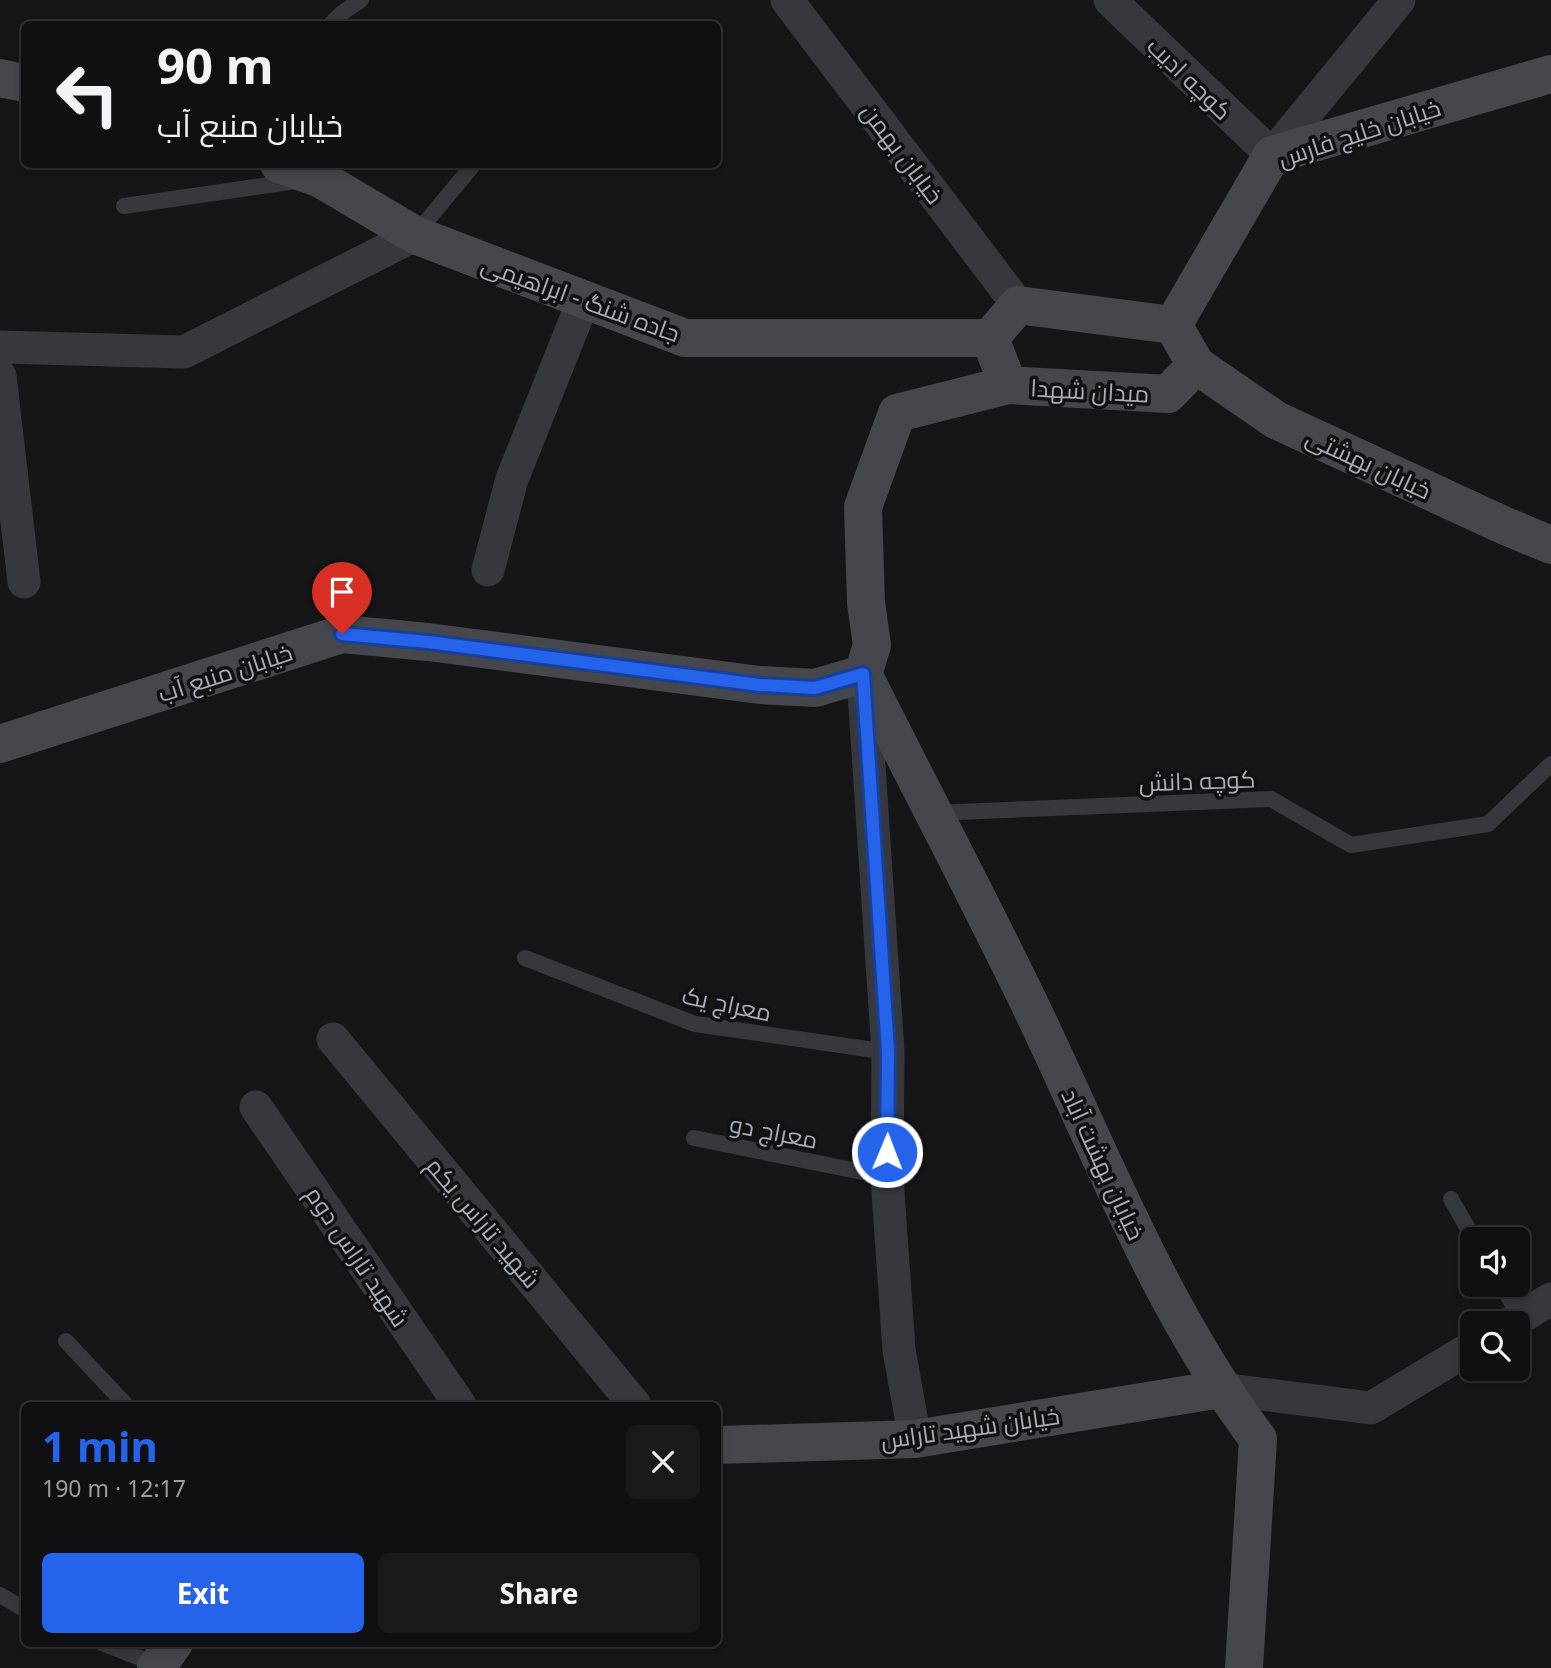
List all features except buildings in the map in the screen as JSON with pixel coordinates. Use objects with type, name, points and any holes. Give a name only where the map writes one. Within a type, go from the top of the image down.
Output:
[{"type":"street","name":"خیابان بهمن","points":[[787,0],[1018,305]]},
{"type":"street","name":"کوچه ادیب","points":[[1110,0],[1272,155]]},
{"type":"street","points":[[1272,155],[1399,0]]},
{"type":"street","name":"خیابان خلیج فارس","points":[[1174,325],[1272,155],[1551,74]]},
{"type":"street","points":[[0,78],[21,82]]},
{"type":"street","name":"جاده شنگ - ابراهیمی","points":[[290,168],[319,178],[415,236],[685,338],[990,338]]},
{"type":"street","points":[[0,347],[184,352],[415,236]]},
{"type":"street","points":[[488,570],[512,479],[584,299]]},
{"type":"street","points":[[990,338],[1018,305],[1174,325],[1196,365]]},
{"type":"street","name":"میدان شهدا","points":[[990,338],[1008,385],[1168,394],[1196,365]]},
{"type":"street","name":"خیابان بهشتی","points":[[1196,365],[1276,420],[1551,545]]},
{"type":"street","points":[[0,376],[24,582]]},
{"type":"street","points":[[915,1439],[899,1350],[887,1177],[888,1052],[863,674],[872,646],[866,603],[863,507],[897,413],[1008,385]]},
{"type":"street","name":"خیابان منبع آب","points":[[0,744],[342,634],[428,642],[760,685],[815,688],[863,674]]},
{"type":"street","name":"خیابان بهشت آباد","points":[[863,674],[1032,1009],[1153,1271],[1221,1389],[1258,1438],[1244,1668]]},
{"type":"street","name":"شهید تاراس یکم","points":[[333,1039],[633,1402]]},
{"type":"street","name":"شهید تاراس دوم","points":[[256,1107],[458,1402]]},
{"type":"street","points":[[1530,1311],[1551,1299]]},
{"type":"street","points":[[1221,1389],[1371,1408],[1460,1354]]},
{"type":"street","name":"خیابان شهید تاراس","points":[[721,1445],[915,1439],[1221,1389]]},
{"type":"lane","points":[[334,21],[361,0]]},
{"type":"lane","points":[[415,236],[471,168]]},
{"type":"lane","points":[[124,206],[319,178]]},
{"type":"lane","name":"کوچه دانش","points":[[933,813],[1271,799],[1350,845],[1488,824],[1551,764]]},
{"type":"lane","name":"معراج یک","points":[[524,958],[695,1024],[888,1052]]},
{"type":"lane","name":"معراج دو","points":[[694,1138],[887,1177]]},
{"type":"lane","points":[[1451,1199],[1468,1227]]},
{"type":"lane","points":[[66,1341],[123,1402]]},
{"type":"lane","points":[[0,1595],[21,1607]]},
{"type":"lane","points":[[117,1647],[163,1659]]},
{"type":"route","points":[[342,634],[428,642],[760,685],[815,688],[863,674],[888,1052],[887,1152]]}]
